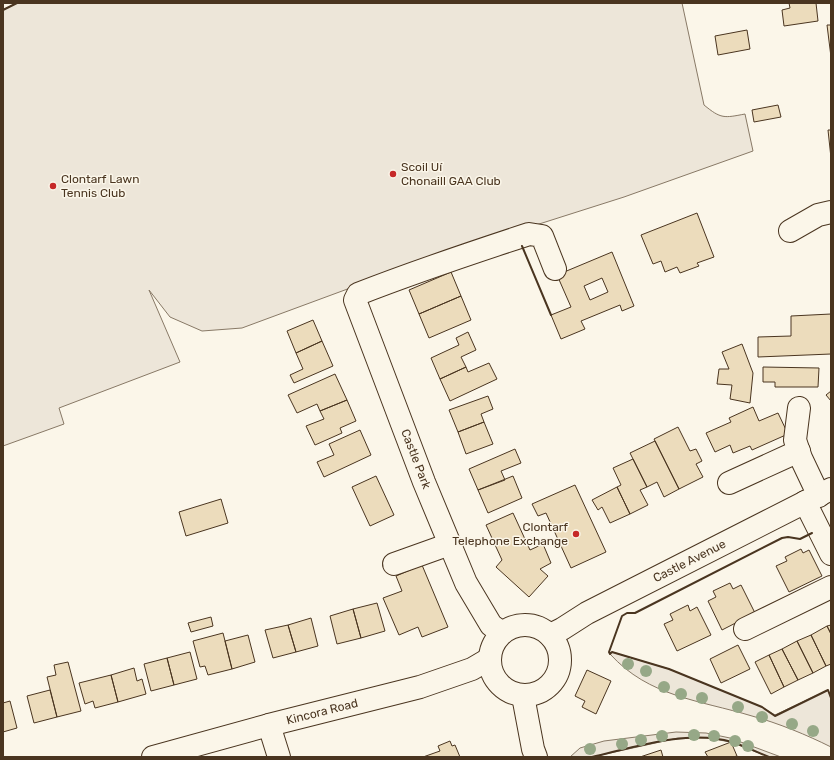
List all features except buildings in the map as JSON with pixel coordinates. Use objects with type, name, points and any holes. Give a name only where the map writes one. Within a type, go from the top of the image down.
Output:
[{"type":"street","points":[[790,231],[818,215],[831,212]]},
{"type":"street","name":"Castle Park","points":[[502,633],[491,625],[466,582],[424,482],[355,300],[358,294],[375,287],[529,234],[542,236],[555,269]]},
{"type":"street","points":[[799,408],[795,440],[818,496],[831,554]]},
{"type":"street","points":[[728,483],[799,451]]},
{"type":"street","name":"Castle Avenue","points":[[550,635],[594,610],[818,496]]},
{"type":"street","points":[[394,564],[450,544]]},
{"type":"street","points":[[745,629],[831,587]]},
{"type":"street","points":[[518,625],[529,625],[539,627],[550,635],[558,646],[560,665],[556,677],[549,686],[538,693],[523,696],[512,693],[499,685],[493,677],[489,659],[494,643],[502,633],[518,625]]},
{"type":"street","name":"Kincora Road","points":[[153,757],[269,725],[420,687],[472,669],[489,659]]},
{"type":"street","points":[[523,696],[533,749],[536,757]]},
{"type":"street","points":[[269,725],[279,757]]},
{"type":"shaded area","name":"Scoil Uí Chonaill GAA Club","points":[[17,3],[682,3],[704,105],[715,113],[727,117],[745,114],[753,151],[624,197],[426,260],[242,328],[202,331],[170,317],[149,290],[180,362],[59,408],[64,424],[3,446],[3,10]]},
{"type":"shaded area","points":[[612,652],[669,669],[762,707],[775,715],[828,690],[831,698],[831,747],[772,722],[694,701],[658,688],[641,680],[625,668],[610,654]]},
{"type":"shaded area","points":[[676,732],[706,733],[730,738],[781,757],[769,757],[731,742],[707,738],[678,738],[592,757],[570,757],[580,748],[604,741]]},
{"type":"wall","points":[[3,10],[17,3]]},
{"type":"wall","points":[[522,246],[551,315]]},
{"type":"wall","points":[[812,533],[800,539],[788,537],[782,538],[635,613],[627,613],[622,616],[609,652],[610,654],[612,652],[669,669],[762,707],[775,716],[828,690],[831,698]]},
{"type":"wall","points":[[592,757],[644,744],[680,738],[698,737],[732,742],[769,757]]},
{"type":"place","name":"Scoil Uí Chonaill GAA Club","points":[[393,174]]},
{"type":"place","name":"Clontarf Lawn Tennis Club","points":[[53,186]]},
{"type":"place","name":"Clontarf Telephone Exchange","points":[[576,534]]}]
